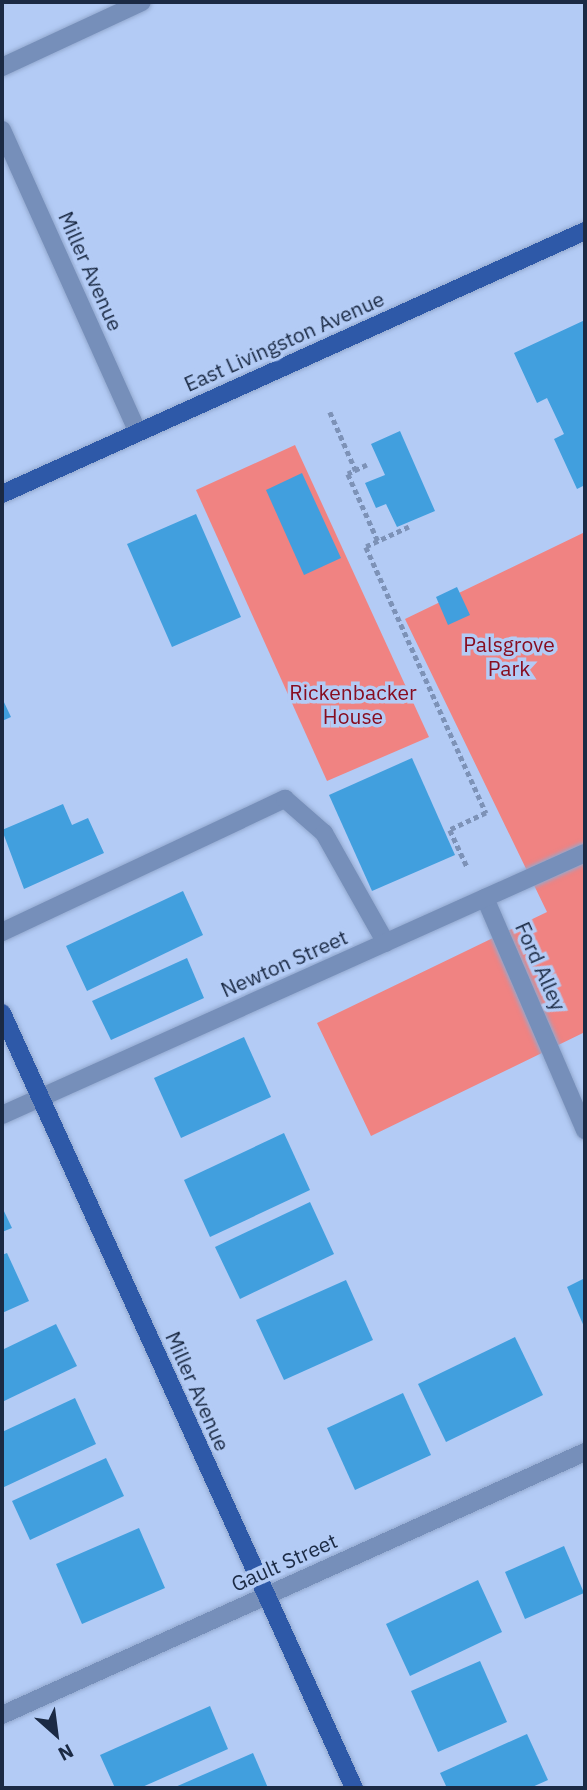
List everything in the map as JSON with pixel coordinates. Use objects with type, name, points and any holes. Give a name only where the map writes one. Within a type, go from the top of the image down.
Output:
[{"type":"main road","name":"East Livingston Avenue","points":[[2,494],[585,231]]},
{"type":"main road","name":"Miller Avenue","points":[[2,1013],[354,1788]]},
{"type":"street","points":[[2,67],[142,2]]},
{"type":"street","name":"Miller Avenue","points":[[2,130],[138,432]]},
{"type":"street","points":[[2,932],[285,799],[324,833],[386,943]]},
{"type":"street","name":"Newton Street","points":[[2,1115],[585,853]]},
{"type":"street","name":"Ford Alley","points":[[485,898],[585,1130]]},
{"type":"street","name":"Gault Street","points":[[2,1715],[585,1452]]},
{"type":"path","points":[[330,412],[356,471]]},
{"type":"path","points":[[367,465],[348,474],[379,541]]},
{"type":"path","points":[[409,527],[366,547],[486,813],[450,830],[467,866]]},
{"type":"green space","name":"Rickenbacker House","points":[[295,445],[429,737],[327,781],[196,490]]},
{"type":"green space","name":"Palsgrove Park","points":[[585,532],[585,1032],[371,1136],[317,1023],[547,912],[405,619]]},
{"type":"building","points":[[585,320],[585,485],[577,489],[554,439],[564,434],[547,398],[537,403],[514,353]]},
{"type":"building","points":[[400,431],[435,511],[397,527],[386,504],[376,508],[365,483],[385,475],[371,444]]},
{"type":"building","points":[[302,473],[341,558],[304,575],[266,490]]},
{"type":"building","points":[[196,514],[241,617],[172,647],[127,544]]},
{"type":"building","points":[[457,587],[470,615],[448,625],[436,597]]},
{"type":"building","points":[[2,698],[11,717],[2,721]]},
{"type":"building","points":[[412,758],[455,855],[372,891],[329,795]]},
{"type":"building","points":[[63,804],[72,825],[88,818],[104,853],[24,889],[2,830]]},
{"type":"building","points":[[183,891],[203,935],[87,991],[66,946]]},
{"type":"building","points":[[187,958],[204,998],[111,1040],[92,1001]]},
{"type":"building","points":[[244,1037],[271,1097],[181,1138],[154,1078]]},
{"type":"building","points":[[284,1133],[310,1190],[210,1237],[184,1180]]},
{"type":"building","points":[[310,1202],[334,1254],[240,1299],[215,1247]]},
{"type":"building","points":[[2,1207],[12,1228],[2,1232]]},
{"type":"building","points":[[7,1253],[29,1301],[2,1313],[2,1255]]},
{"type":"building","points":[[585,1278],[585,1329],[567,1287]]},
{"type":"building","points":[[346,1280],[373,1340],[284,1380],[256,1320]]},
{"type":"building","points":[[56,1324],[77,1366],[2,1402],[2,1350]]},
{"type":"building","points":[[515,1337],[543,1395],[446,1442],[418,1384]]},
{"type":"building","points":[[403,1393],[431,1455],[355,1490],[327,1428]]},
{"type":"building","points":[[75,1398],[96,1444],[2,1488],[2,1432]]},
{"type":"building","points":[[106,1458],[124,1496],[30,1540],[12,1501]]},
{"type":"building","points":[[139,1528],[165,1588],[82,1624],[56,1564]]},
{"type":"building","points":[[564,1546],[584,1593],[525,1619],[505,1572]]},
{"type":"building","points":[[478,1580],[502,1632],[410,1676],[386,1624]]},
{"type":"building","points":[[480,1661],[507,1722],[438,1752],[411,1691]]},
{"type":"building","points":[[210,1706],[228,1749],[140,1788],[115,1788],[100,1755]]},
{"type":"building","points":[[527,1734],[548,1780],[530,1788],[447,1788],[440,1773]]},
{"type":"building","points":[[253,1753],[268,1788],[173,1788]]}]
